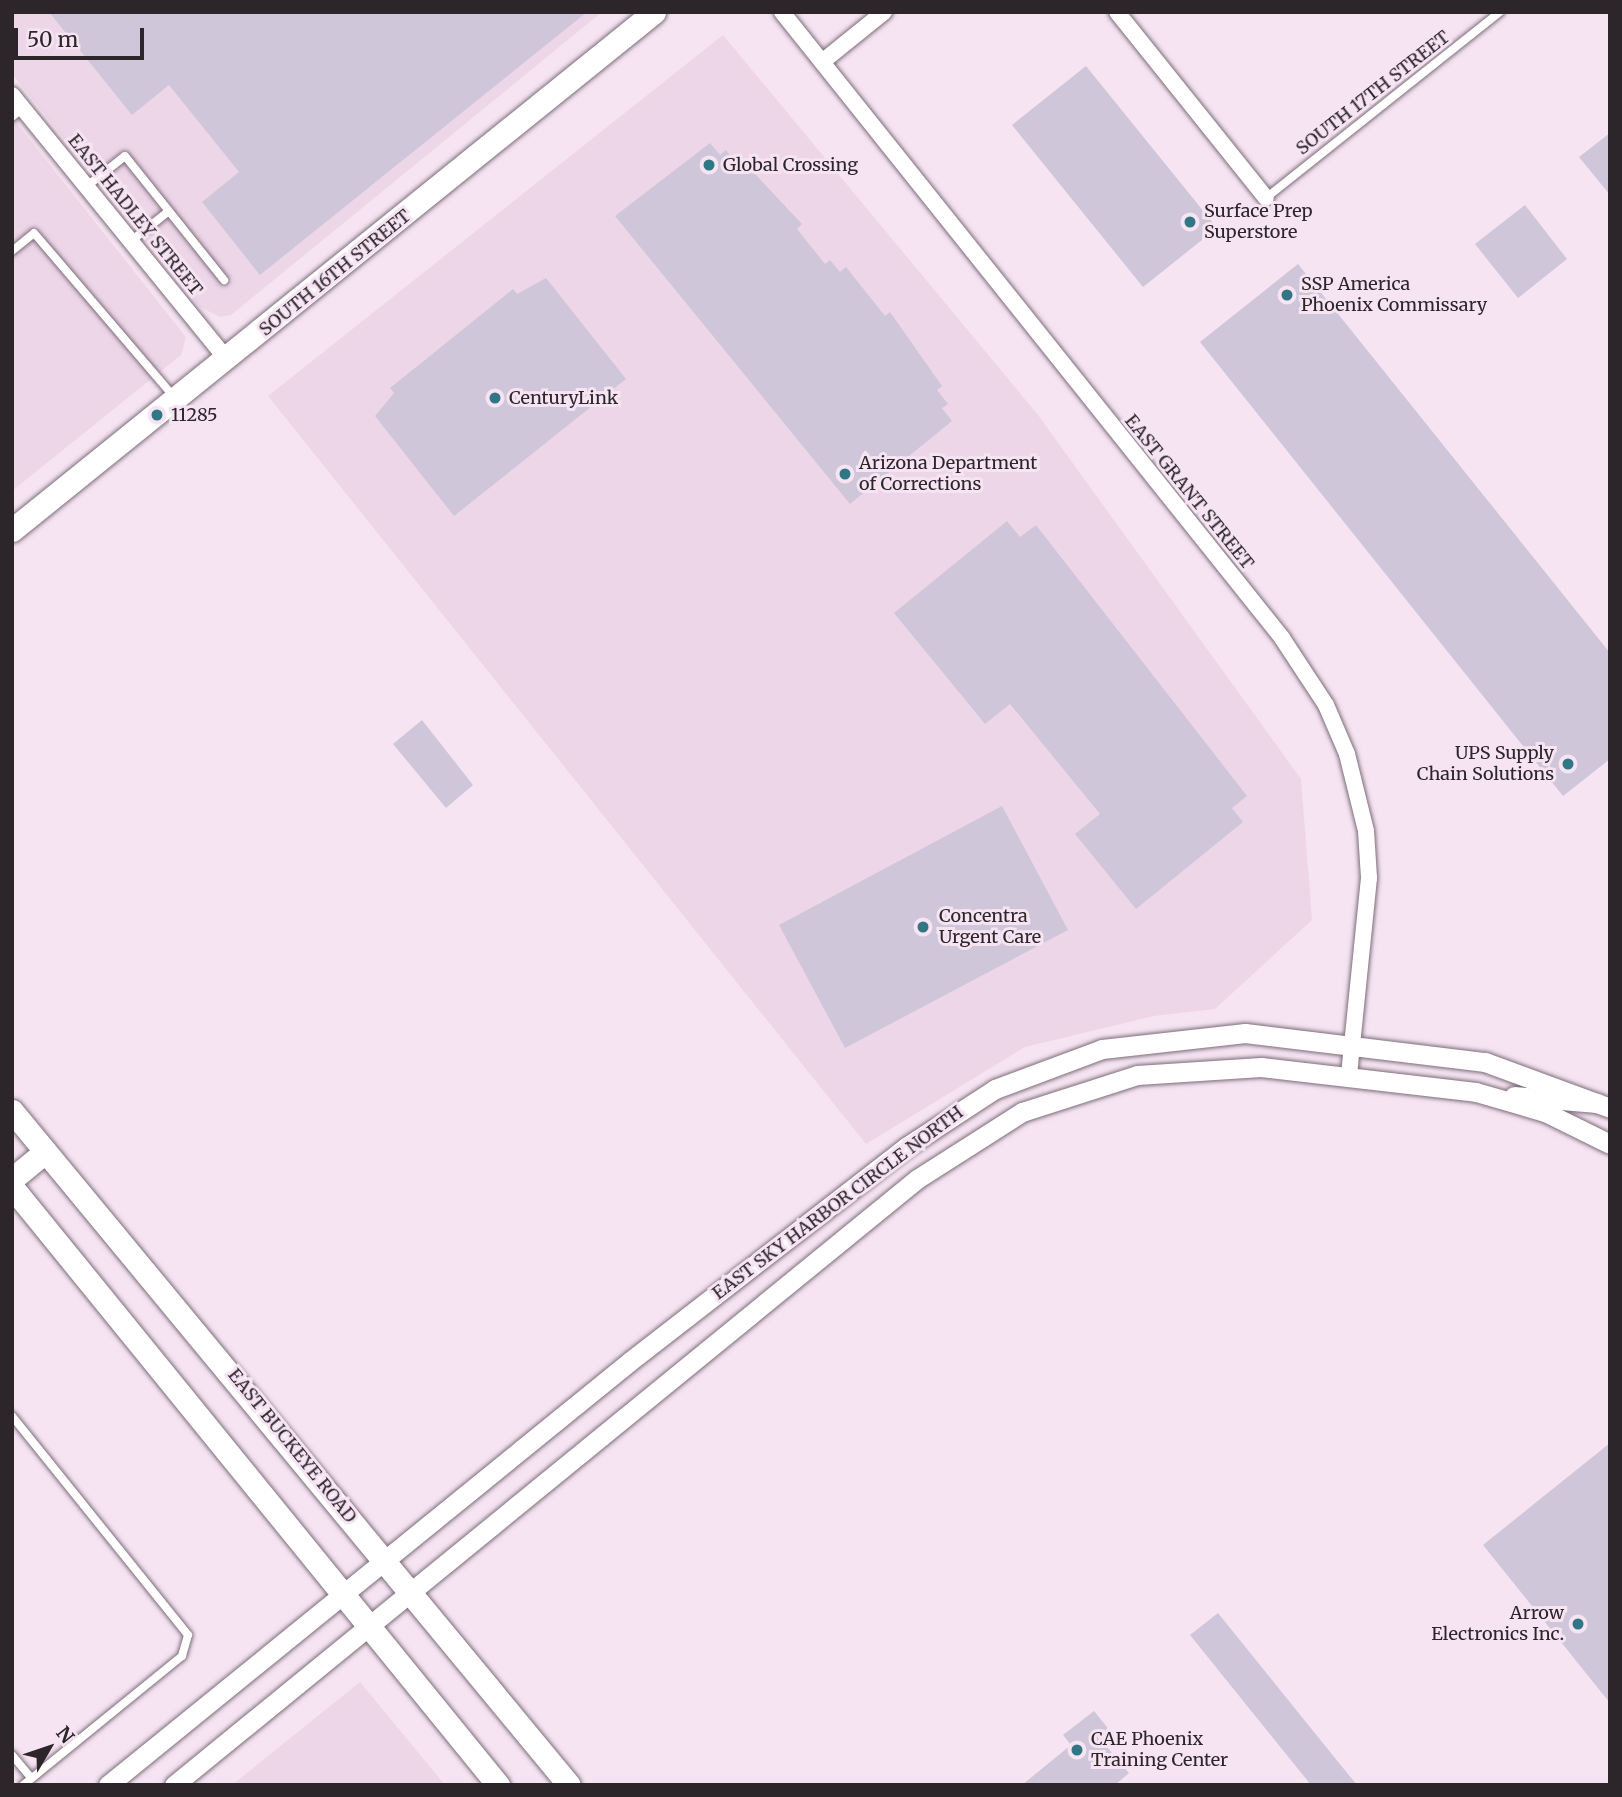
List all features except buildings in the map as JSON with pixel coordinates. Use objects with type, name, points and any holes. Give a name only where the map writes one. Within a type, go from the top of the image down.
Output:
[{"type":"main road","name":"SOUTH 16TH STREET","points":[[12,530],[227,360],[654,12]]},
{"type":"main road","name":"EAST BUCKEYE ROAD","points":[[12,1111],[569,1785]]},
{"type":"main road","points":[[12,1179],[45,1152]]},
{"type":"main road","points":[[12,1187],[498,1785]]},
{"type":"street","name":"EAST GRANT STREET","points":[[782,12],[1282,638],[1326,705],[1347,754],[1366,831],[1369,878],[1349,1074]]},
{"type":"street","points":[[822,62],[884,12]]},
{"type":"street","points":[[1116,12],[1266,198]]},
{"type":"street","name":"EAST HADLEY STREET","points":[[12,95],[18,113],[87,186],[227,360]]},
{"type":"street","name":"EAST SKY HARBOR CIRCLE NORTH","points":[[108,1785],[384,1559],[906,1147],[995,1090],[1093,1052],[1170,1037],[1245,1033],[1352,1043],[1495,1064],[1605,1106]]},
{"type":"street","name":"EAST SKY HARBOR CIRCLE NORTH","points":[[174,1785],[917,1179],[994,1125],[1076,1090],[1164,1070],[1226,1066],[1349,1074],[1502,1098],[1610,1144]]},
{"type":"street","points":[[1502,1098],[1528,1094],[1605,1106]]},
{"type":"lane","name":"SOUTH 17TH STREET","points":[[1266,198],[1500,12]]},
{"type":"lane","points":[[87,186],[125,156],[225,280]]},
{"type":"lane","points":[[131,241],[169,211]]},
{"type":"lane","points":[[12,251],[34,233],[177,400]]},
{"type":"lane","points":[[12,1416],[188,1635],[182,1656],[23,1785]]},
{"type":"lane","points":[[12,1755],[31,1778]]},
{"type":"shaded area","points":[[12,12],[602,12],[231,315],[220,317],[200,307],[12,74]]},
{"type":"shaded area","points":[[723,35],[1038,415],[1301,779],[1312,920],[1215,1009],[1154,1016],[1025,1047],[866,1144],[268,396]]},
{"type":"shaded area","points":[[12,117],[186,337],[181,355],[12,491]]},
{"type":"shaded area","points":[[360,1682],[445,1785],[232,1785]]},
{"type":"place","name":"Global Crossing","points":[[709,165]]},
{"type":"place","name":"Surface Prep Superstore","points":[[1190,222]]},
{"type":"place","name":"SSP America Phoenix Commissary","points":[[1287,295]]},
{"type":"place","name":"CenturyLink","points":[[495,398]]},
{"type":"place","name":"11285","points":[[157,415]]},
{"type":"place","name":"Arizona Department of Corrections","points":[[845,474]]},
{"type":"place","name":"UPS Supply Chain Solutions","points":[[1568,764]]},
{"type":"place","name":"Concentra Urgent Care","points":[[923,927]]},
{"type":"place","name":"Arrow Electronics Inc.","points":[[1578,1624]]},
{"type":"place","name":"CAE Phoenix Training Center","points":[[1077,1750]]}]
